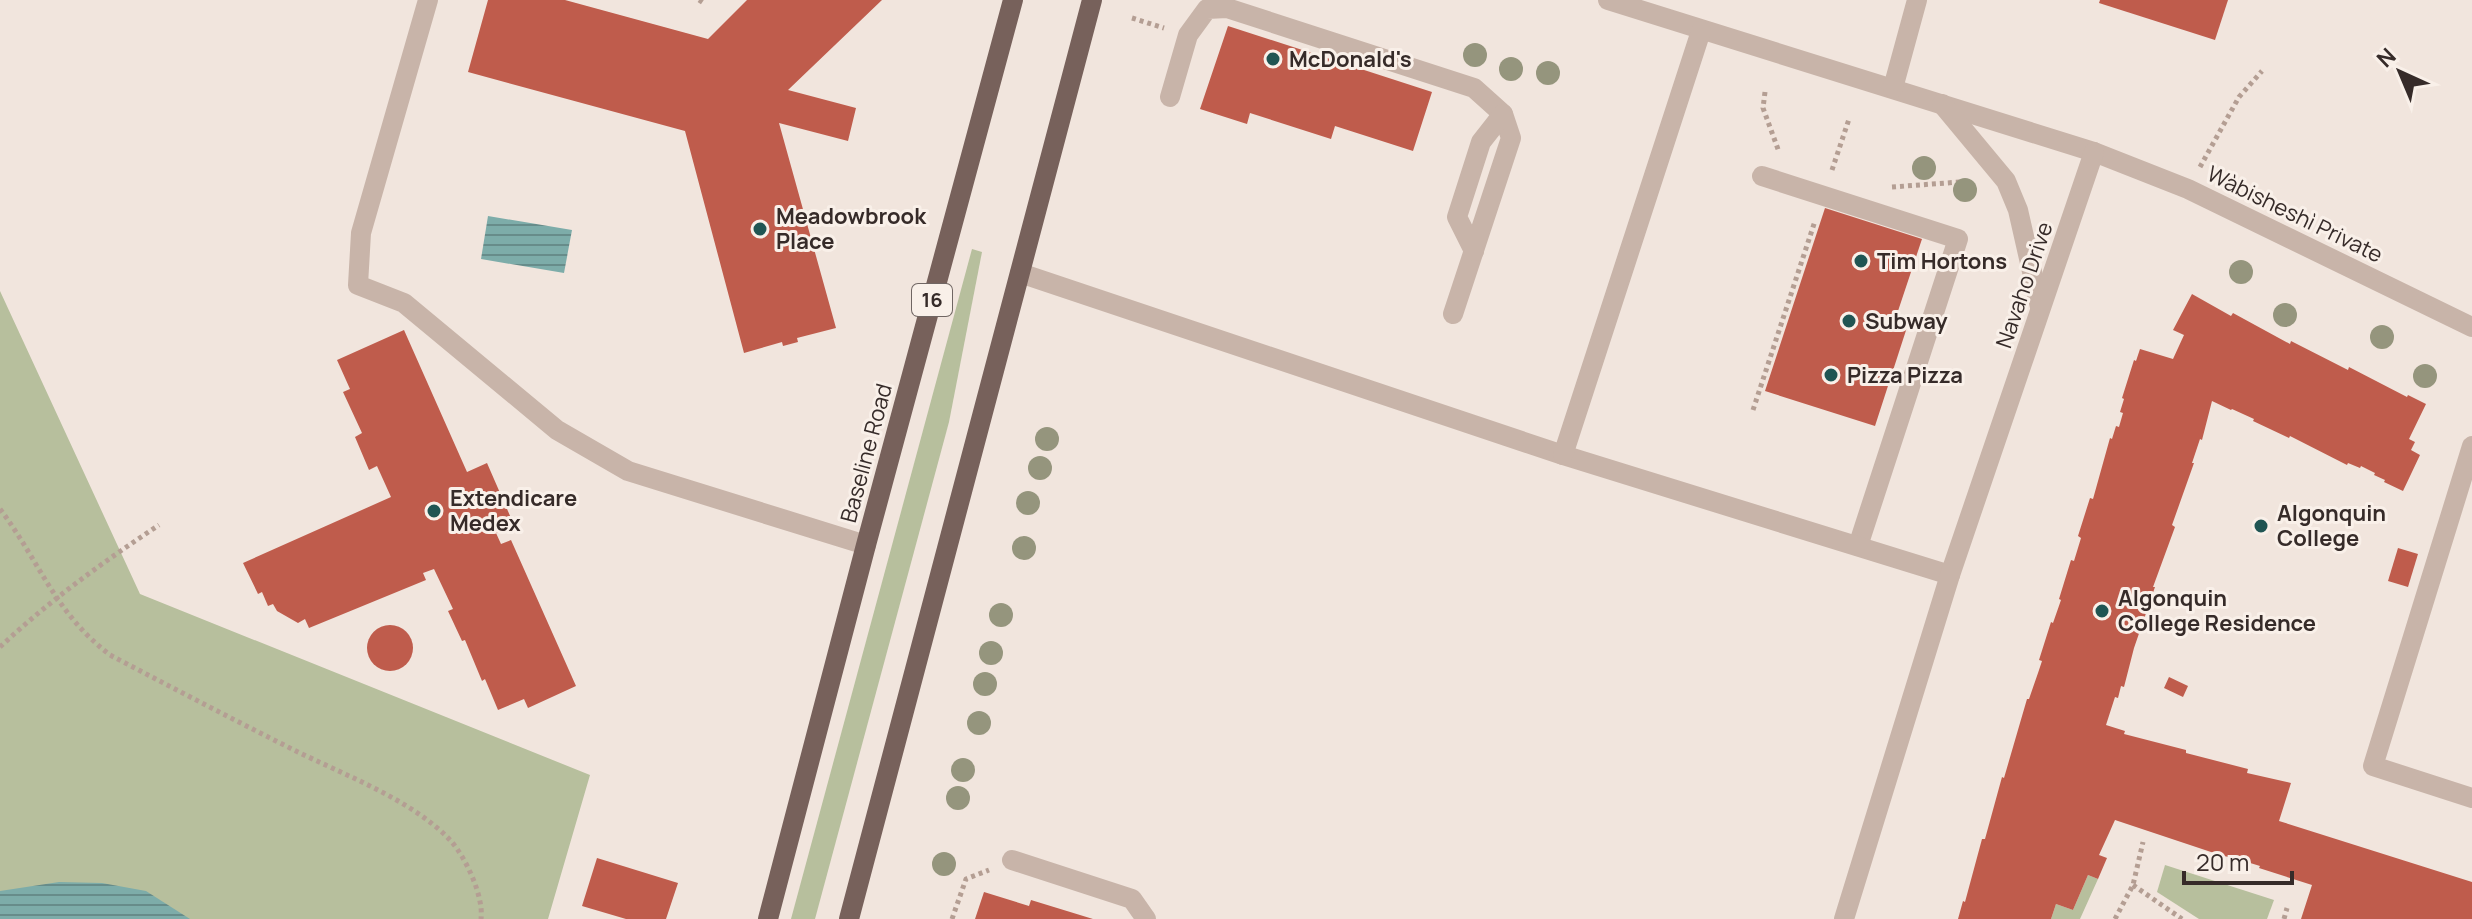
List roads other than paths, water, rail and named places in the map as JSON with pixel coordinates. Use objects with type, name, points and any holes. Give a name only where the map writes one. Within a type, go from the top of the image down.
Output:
[{"type":"main road","name":"Baseline Road","points":[[768,919],[1013,0]]},
{"type":"main road","points":[[849,919],[1092,0]]},
{"type":"street","points":[[428,0],[361,233],[358,285],[404,303],[557,430],[628,471],[866,545]]},
{"type":"street","points":[[1608,0],[2094,152]]},
{"type":"street","points":[[1893,88],[1917,0]]},
{"type":"street","points":[[1170,97],[1188,35],[1207,9],[1227,8],[1474,88],[1503,114],[1481,142],[1457,217],[1474,251],[1453,314]]},
{"type":"street","points":[[1563,455],[1701,31]]},
{"type":"street","points":[[1942,104],[2006,181],[2018,210],[2041,309]]},
{"type":"street","name":"Wàbisheshì Private","points":[[2094,152],[2188,189],[2472,327]]},
{"type":"street","name":"Navaho Drive","points":[[1844,919],[1950,575],[2094,152]]},
{"type":"street","points":[[1769,178],[1958,239],[1858,546]]},
{"type":"street","points":[[1020,273],[1563,455],[1950,575]]},
{"type":"street","points":[[2472,446],[2373,766],[2472,798]]},
{"type":"street","points":[[1012,860],[1132,899],[1146,919]]},
{"type":"water","points":[[488,216],[572,230],[564,273],[481,259]]},
{"type":"water","points":[[59,882],[102,883],[146,891],[190,919],[0,919],[0,891]]},
{"type":"place","name":"McDonald's","points":[[1273,59]]},
{"type":"place","name":"Meadowbrook Place","points":[[760,229]]},
{"type":"place","name":"Tim Hortons","points":[[1861,261]]},
{"type":"place","name":"Subway","points":[[1849,321]]},
{"type":"place","name":"Pizza Pizza","points":[[1831,375]]},
{"type":"place","name":"Extendicare Medex","points":[[434,511]]},
{"type":"place","name":"Algonquin College","points":[[2261,526]]},
{"type":"place","name":"Algonquin College Residence","points":[[2102,611]]}]
